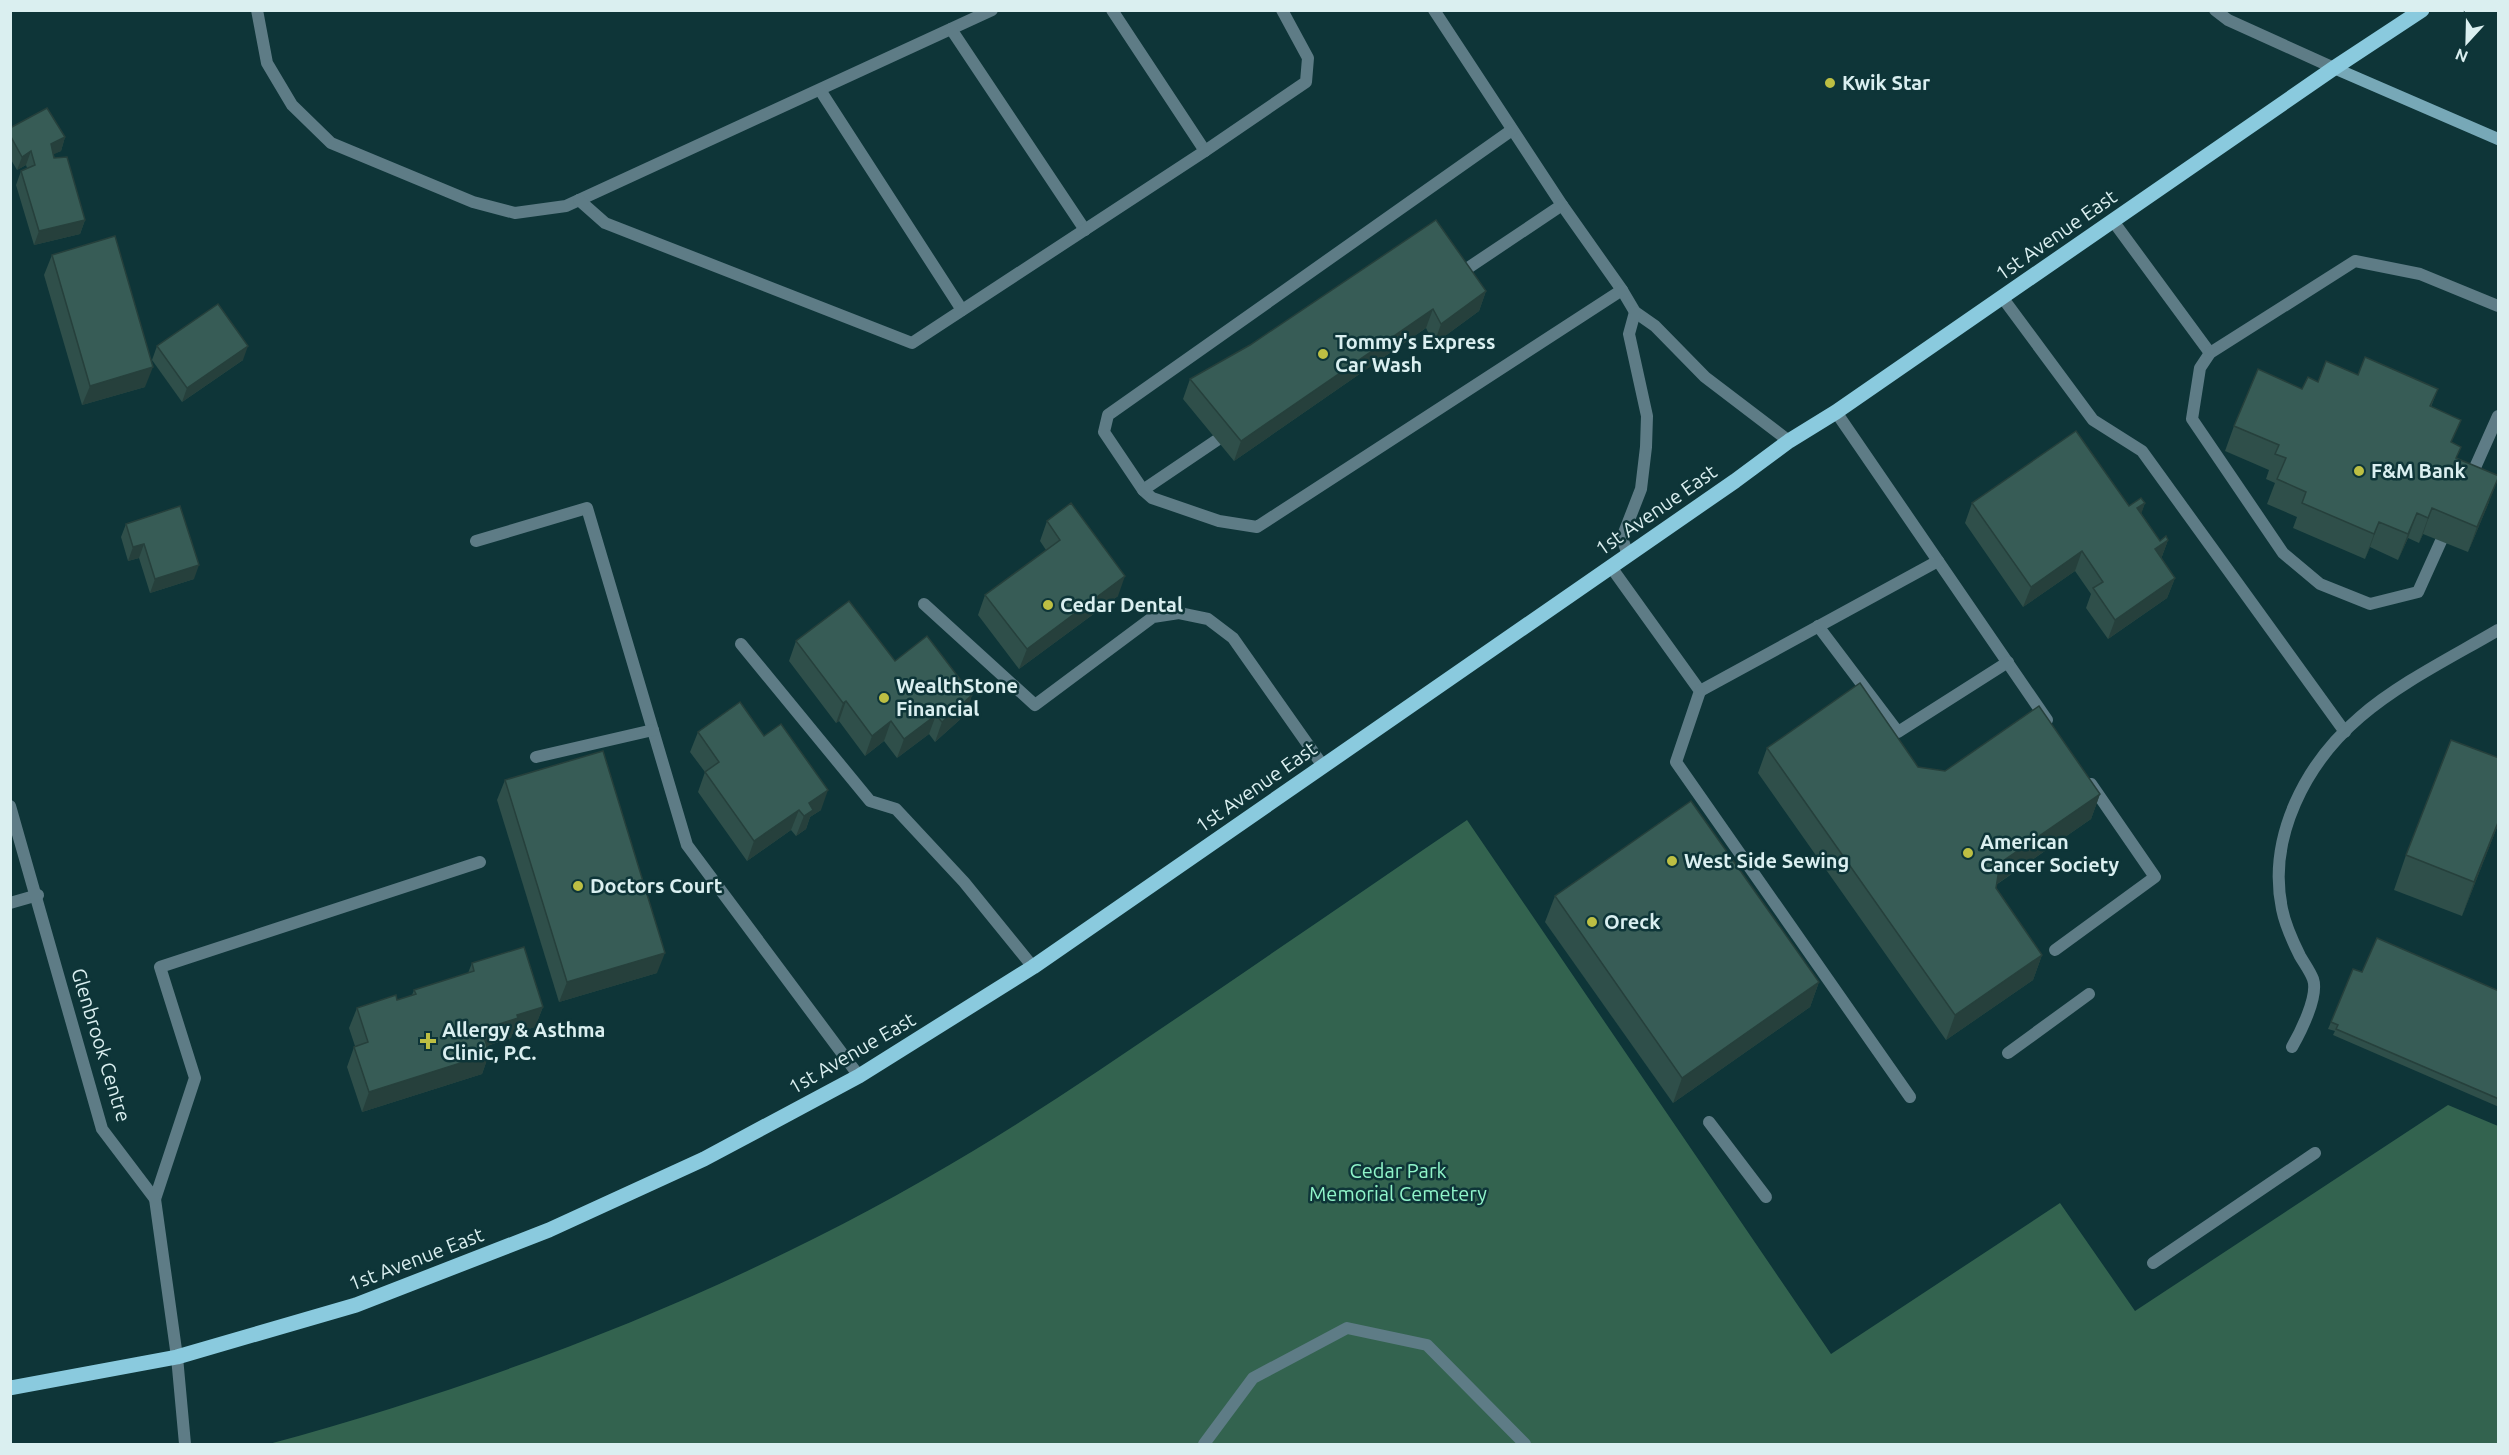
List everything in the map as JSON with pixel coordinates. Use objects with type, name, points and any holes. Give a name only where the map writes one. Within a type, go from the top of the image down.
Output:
[{"type":"main road","name":"1st Avenue East","points":[[10,1388],[177,1357],[356,1305],[549,1230],[705,1159],[859,1076],[1033,967],[1735,481],[1789,441],[1836,412],[2334,68],[2422,10]]},
{"type":"street","points":[[257,10],[267,63],[291,105],[331,143],[474,202],[515,213],[566,206],[992,10]]},
{"type":"street","points":[[1112,10],[1204,151]]},
{"type":"street","points":[[579,200],[605,223],[912,343],[1204,151],[1306,81],[1308,58],[1282,10]]},
{"type":"street","points":[[1434,10],[1635,312],[1655,326],[1705,377],[1789,441]]},
{"type":"street","points":[[2215,10],[2228,20],[2499,140]]},
{"type":"street","points":[[951,29],[1085,230]]},
{"type":"street","points":[[820,90],[963,310]]},
{"type":"street","points":[[1512,130],[1108,416],[1104,432],[1143,490],[1152,498],[1219,521],[1257,526],[1622,290]]},
{"type":"street","points":[[1455,277],[1562,205]]},
{"type":"street","points":[[2113,221],[2210,353]]},
{"type":"street","points":[[2441,541],[2418,592],[2370,604],[2320,584],[2283,553],[2192,419],[2200,368],[2210,353],[2355,261],[2420,273],[2499,306]]},
{"type":"street","points":[[2002,297],[2093,420],[2142,452],[2345,732]]},
{"type":"street","points":[[1628,555],[1622,538],[1641,489],[1647,416],[1629,334],[1635,312]]},
{"type":"street","points":[[1836,412],[2055,731]]},
{"type":"street","points":[[2464,491],[2499,416]]},
{"type":"street","points":[[1143,490],[1217,440]]},
{"type":"street","points":[[476,541],[587,508],[687,845],[859,1076]]},
{"type":"street","points":[[1910,1097],[1676,762],[1700,691],[1938,561]]},
{"type":"street","points":[[1611,567],[1700,691]]},
{"type":"street","points":[[924,604],[1035,705],[1154,617],[1179,614],[1208,619],[1233,638],[1323,766]]},
{"type":"street","points":[[1818,626],[1898,732],[2008,662]]},
{"type":"street","points":[[2292,1047],[2307,1019],[2314,982],[2299,953],[2282,909],[2278,860],[2290,812],[2310,776],[2333,745],[2360,717],[2393,693],[2499,630]]},
{"type":"street","points":[[741,644],[870,801],[896,809],[964,882],[1033,967]]},
{"type":"street","points":[[536,757],[653,730]]},
{"type":"street","points":[[2055,950],[2155,877],[2082,770]]},
{"type":"street","name":"Glenbrook Centre","points":[[10,806],[38,896],[102,1129],[155,1199],[177,1357],[185,1444]]},
{"type":"street","points":[[155,1199],[195,1078],[160,967],[480,862]]},
{"type":"street","points":[[10,903],[38,896]]},
{"type":"street","points":[[2008,1053],[2089,993]]},
{"type":"street","points":[[1709,1122],[1766,1197]]},
{"type":"street","points":[[2153,1263],[2315,1153]]},
{"type":"street","points":[[1204,1444],[1252,1378],[1347,1328],[1427,1345],[1525,1444]]},
{"type":"green space","name":"Cedar Park Memorial Cemetery","points":[[1467,820],[1831,1354],[2060,1203],[2135,1311],[2448,1105],[2498,1126],[2498,1444],[269,1444],[452,1389],[631,1322],[719,1284],[890,1199],[973,1151],[1088,1078]]},
{"type":"building","points":[[47,108],[65,137],[51,144],[54,158],[67,157],[85,220],[39,231],[21,171],[35,165],[31,151],[22,157],[10,135],[10,128]]},
{"type":"building","name":"Tommy's Express Car Wash","points":[[1436,220],[1486,291],[1441,324],[1433,309],[1241,441],[1190,379],[1250,345]]},
{"type":"building","points":[[115,236],[153,367],[90,386],[52,255]]},
{"type":"building","points":[[218,304],[248,346],[187,388],[157,346]]},
{"type":"building","name":"F&M Bank","points":[[2365,357],[2438,389],[2430,406],[2461,420],[2451,442],[2461,447],[2456,458],[2499,476],[2477,527],[2432,508],[2428,518],[2417,513],[2408,534],[2379,522],[2374,534],[2302,503],[2306,492],[2277,479],[2286,458],[2275,454],[2279,445],[2234,426],[2258,369],[2302,389],[2308,377],[2318,382],[2326,361],[2358,375]]},
{"type":"building","points":[[2076,431],[2129,506],[2141,498],[2145,503],[2137,508],[2160,541],[2166,536],[2168,540],[2155,549],[2175,578],[2115,620],[2093,588],[2103,582],[2082,551],[2031,587],[1972,503]]},
{"type":"building","name":"Cedar Dental","points":[[1071,503],[1125,576],[1027,649],[985,595],[1060,540],[1047,521]]},
{"type":"building","points":[[180,506],[199,565],[155,579],[144,544],[133,547],[126,524]]},
{"type":"building","name":"WealthStone Financial","points":[[849,601],[895,661],[927,636],[972,695],[942,722],[936,715],[904,739],[891,721],[872,736],[846,701],[843,703],[796,641]]},
{"type":"building","points":[[1860,683],[1918,767],[1945,771],[2039,706],[2100,794],[2000,863],[1996,888],[2042,955],[1955,1015],[1767,748]]},
{"type":"building","points":[[740,702],[764,736],[781,724],[828,790],[809,803],[813,810],[804,816],[799,810],[754,841],[705,772],[719,762],[698,732]]},
{"type":"building","points":[[2451,740],[2499,758],[2499,820],[2474,882],[2406,855]]},
{"type":"building","name":"Doctors Court","points":[[603,751],[665,953],[567,982],[505,780]]},
{"type":"building","points":[[1691,801],[1819,982],[1682,1078],[1555,896]]},
{"type":"building","points":[[2377,938],[2499,991],[2499,1099],[2336,1029],[2338,1025],[2331,1022],[2353,969],[2362,972]]},
{"type":"building","name":"Allergy & Asthma Clinic, P.C.","points":[[524,947],[543,1007],[490,1027],[488,1024],[481,1026],[489,1054],[369,1092],[354,1047],[368,1042],[357,1008],[396,995],[397,1000],[416,994],[414,990],[474,971],[472,963]]},
{"type":"place","name":"Kwik Star","points":[[1830,83]]},
{"type":"place","name":"Tommy's Express Car Wash","points":[[1323,354]]},
{"type":"place","name":"F&M Bank","points":[[2359,471]]},
{"type":"place","name":"Cedar Dental","points":[[1048,605]]},
{"type":"place","name":"WealthStone Financial","points":[[884,698]]},
{"type":"place","name":"American Cancer Society","points":[[1968,853]]},
{"type":"place","name":"West Side Sewing","points":[[1672,861]]},
{"type":"place","name":"Doctors Court","points":[[578,886]]},
{"type":"place","name":"Oreck","points":[[1592,922]]},
{"type":"place","name":"Allergy & Asthma Clinic, P.C.","points":[[428,1041]]}]
